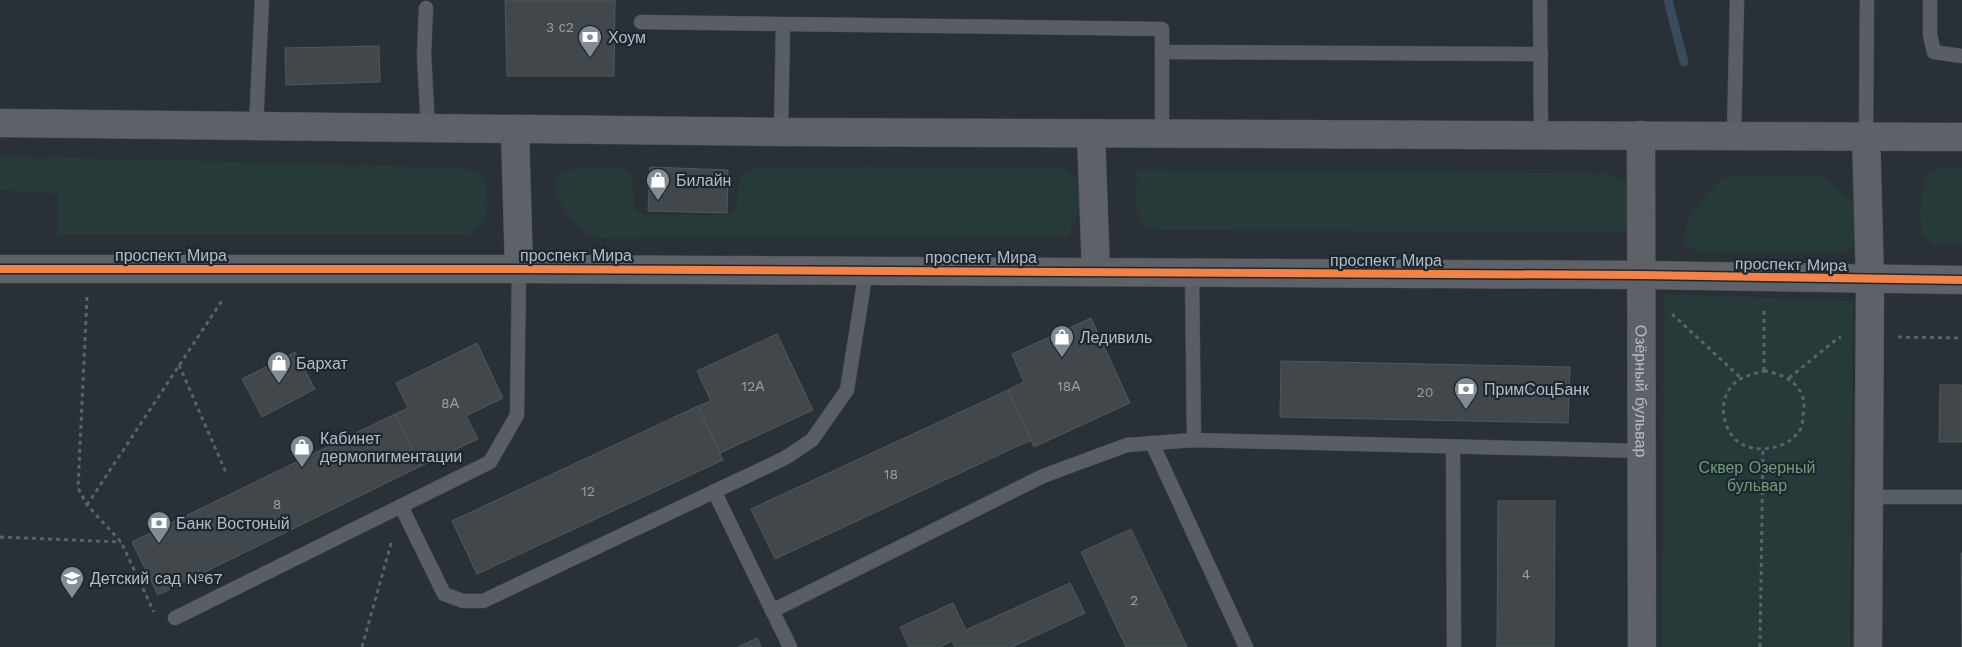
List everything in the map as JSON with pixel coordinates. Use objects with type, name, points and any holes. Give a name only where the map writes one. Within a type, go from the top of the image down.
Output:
[{"type":"street","points":[[0,123],[781,132],[1866,135],[1962,137]]},
{"type":"street","points":[[515,130],[519,269]]},
{"type":"street","points":[[1091,134],[1096,272]]},
{"type":"street","name":"Озёрный бульвар","points":[[1641,135],[1642,647]]},
{"type":"street","points":[[1866,135],[1870,280],[1868,647]]},
{"type":"street","name":"проспект Мира","points":[[0,269],[519,269],[1642,275],[1962,280]]},
{"type":"lane","points":[[256,126],[262,0]]},
{"type":"lane","points":[[1540,0],[1541,134]]},
{"type":"lane","points":[[1734,135],[1738,0]]},
{"type":"lane","points":[[1866,135],[1867,0]]},
{"type":"lane","points":[[1930,0],[1930,36],[1934,52],[1962,56]]},
{"type":"lane","points":[[426,8],[424,54],[428,129]]},
{"type":"lane","points":[[641,22],[1162,29],[1162,134]]},
{"type":"lane","points":[[781,132],[783,25]]},
{"type":"lane","points":[[1162,52],[1541,54]]},
{"type":"lane","points":[[175,618],[490,462],[518,416],[519,269]]},
{"type":"lane","points":[[401,506],[444,594],[463,601],[483,601],[785,458],[812,440],[847,390],[866,271]]},
{"type":"lane","points":[[1192,273],[1194,440]]},
{"type":"lane","points":[[772,611],[1043,476],[1127,445],[1194,440],[1642,451]]},
{"type":"lane","points":[[1152,443],[1246,647]]},
{"type":"lane","points":[[1453,447],[1454,647]]},
{"type":"lane","points":[[714,490],[790,647]]},
{"type":"lane","points":[[1870,497],[1962,497]]},
{"type":"path","points":[[88,269],[78,488],[87,505],[121,542],[156,616]]},
{"type":"path","points":[[87,505],[242,269]]},
{"type":"path","points":[[1764,308],[1764,371]]},
{"type":"path","points":[[1788,378],[1838,338],[1962,338]]},
{"type":"path","points":[[179,365],[227,474]]},
{"type":"path","points":[[1764,371],[1778,373],[1788,378],[1800,389],[1805,407],[1800,430],[1788,443],[1763,449],[1738,442],[1727,429],[1723,417],[1723,402],[1730,388],[1741,378],[1764,371]]},
{"type":"path","points":[[1760,647],[1763,449]]},
{"type":"path","points":[[362,647],[401,506]]},
{"type":"path","points":[[0,537],[121,542]]},
{"type":"green space","points":[[0,156],[464,168],[478,172],[486,181],[487,205],[482,224],[477,230],[469,234],[58,234],[58,193],[0,190]]},
{"type":"green space","points":[[625,167],[632,175],[635,210],[645,215],[728,215],[736,206],[740,175],[757,167],[1063,168],[1076,177],[1079,208],[1067,236],[597,238],[583,230],[569,216],[558,199],[556,180],[561,172],[579,168]]},
{"type":"green space","points":[[1944,167],[1962,168],[1962,246],[1933,245],[1922,232],[1920,222],[1922,191],[1929,173]]},
{"type":"green space","points":[[1136,170],[1609,173],[1624,180],[1629,191],[1626,232],[1159,230],[1145,226],[1137,210]]},
{"type":"green space","points":[[1822,176],[1855,203],[1858,244],[1843,252],[1696,252],[1685,245],[1687,224],[1691,216],[1702,200],[1723,177]]},
{"type":"green space","name":"Сквер Озерный бульвар","points":[[1664,294],[1853,301],[1850,647],[1662,647]]},
{"type":"building","points":[[505,0],[615,0],[614,76],[507,76]]},
{"type":"building","points":[[379,46],[380,82],[286,85],[285,48]]},
{"type":"building","points":[[650,167],[728,170],[727,213],[648,211]]},
{"type":"building","points":[[1091,318],[1130,403],[1034,447],[1008,390],[1024,382],[1012,354]]},
{"type":"building","points":[[777,334],[813,410],[720,453],[698,406],[711,401],[697,371]]},
{"type":"building","points":[[477,343],[503,398],[466,416],[478,439],[421,466],[395,414],[408,408],[396,383]]},
{"type":"building","name":"Бархат","points":[[295,352],[315,389],[262,417],[242,379]]},
{"type":"building","points":[[1281,361],[1570,367],[1568,423],[1280,417]]},
{"type":"building","points":[[1940,385],[1962,385],[1962,442],[1939,442]]},
{"type":"building","points":[[1008,390],[1031,440],[775,559],[751,509]]},
{"type":"building","points":[[698,406],[723,460],[477,574],[452,521]]},
{"type":"building","points":[[395,414],[421,466],[158,595],[132,542]]},
{"type":"building","points":[[1498,501],[1555,501],[1554,647],[1497,647]]},
{"type":"building","points":[[1131,529],[1187,647],[1126,647],[1081,552]]},
{"type":"building","points":[[1961,553],[1962,553],[1962,647]]},
{"type":"building","points":[[1070,583],[1085,613],[1012,647],[955,647],[952,641],[940,647],[909,647],[900,627],[953,603],[966,630]]},
{"type":"building","points":[[757,638],[761,647],[738,647]]},
{"type":"waterway","points":[[1668,0],[1684,62]]},
{"type":"cycle path","points":[[0,269],[519,269],[1642,275],[1962,280]]},
{"type":"place","name":"Хоум","points":[[590,58]]},
{"type":"place","name":"Билайн","points":[[658,201]]},
{"type":"place","name":"Ледивиль","points":[[1062,358]]},
{"type":"place","name":"Бархат","points":[[279,384]]},
{"type":"place","name":"ПримСоцБанк","points":[[1466,410]]},
{"type":"place","name":"Кабинет дермопигментации","points":[[302,468]]},
{"type":"place","name":"Банк Востоный","points":[[159,544]]},
{"type":"place","name":"Детский сад №67","points":[[72,599]]}]
